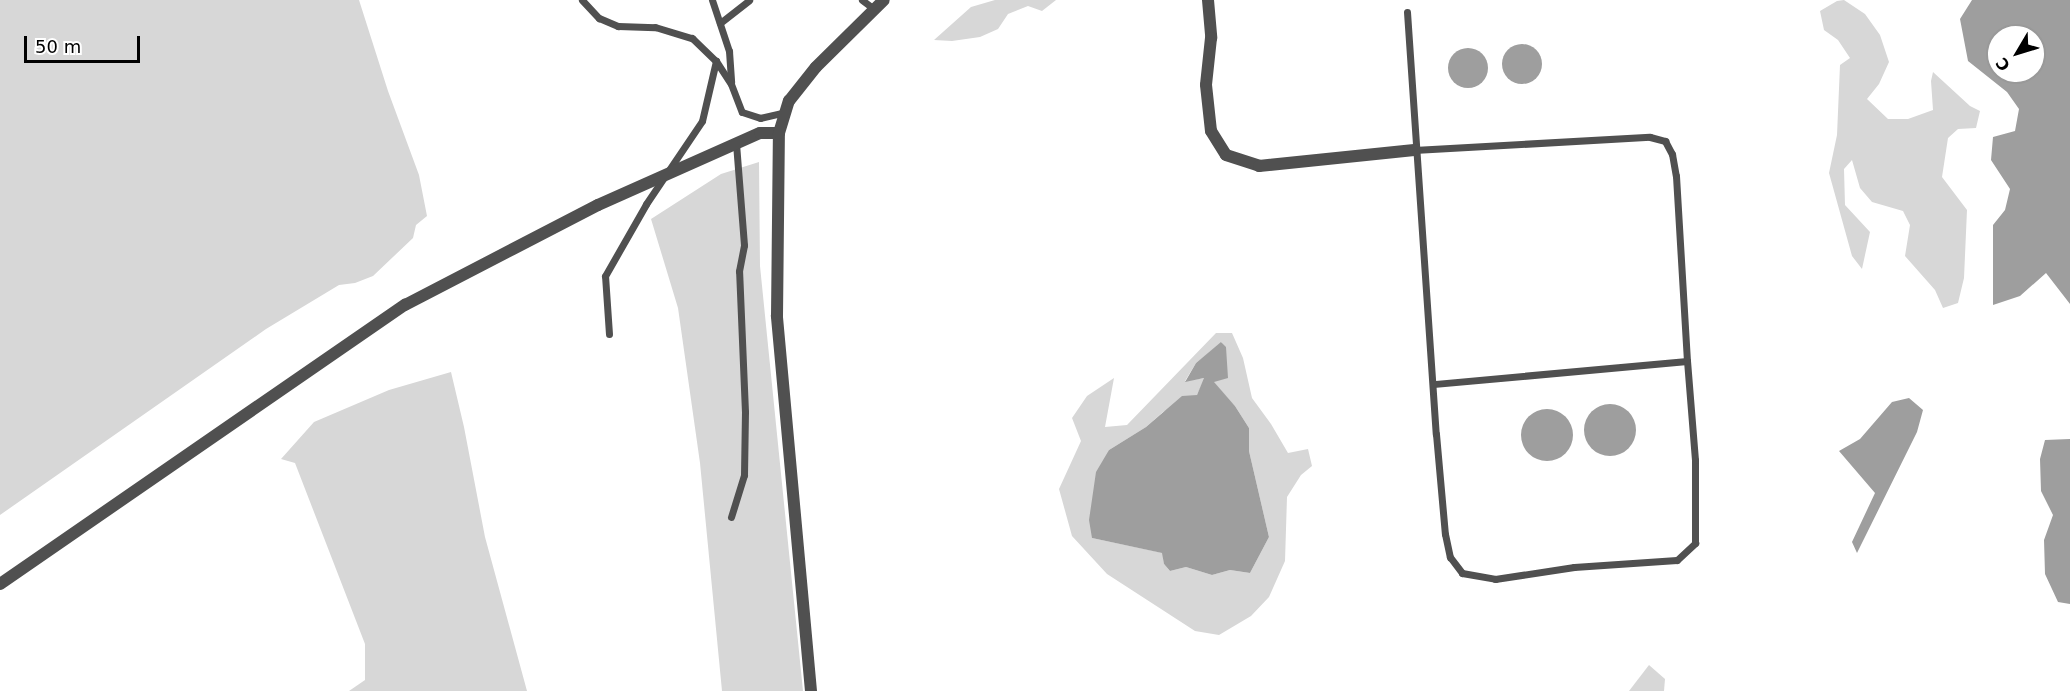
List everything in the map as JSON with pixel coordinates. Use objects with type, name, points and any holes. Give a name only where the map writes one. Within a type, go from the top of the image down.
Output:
[{"type":"street","points":[[1208,0],[1211,38],[1206,85],[1211,131],[1226,155],[1259,166],[1414,150]]},
{"type":"street","points":[[811,691],[777,316],[779,133],[789,101],[816,67],[879,4]]},
{"type":"street","points":[[0,584],[405,305],[598,205],[760,133],[779,133]]},
{"type":"lane","points":[[582,0],[598,18],[618,26],[655,27],[692,38],[716,61],[731,84],[742,112],[760,118],[785,112]]},
{"type":"lane","points":[[712,0],[729,51],[731,84]]},
{"type":"lane","points":[[720,23],[749,0]]},
{"type":"lane","points":[[862,0],[879,4]]},
{"type":"lane","points":[[1407,12],[1414,150],[1445,534],[1450,557],[1462,573],[1495,579],[1574,567],[1677,560],[1695,543],[1695,460],[1676,176],[1672,154],[1665,141],[1650,136],[1414,150]]},
{"type":"lane","points":[[609,334],[605,276],[624,240],[702,121],[716,61]]},
{"type":"lane","points":[[731,517],[744,475],[745,412],[740,271],[744,245],[736,144]]},
{"type":"lane","points":[[1433,384],[1687,361]]},
{"type":"shaded area","points":[[0,0],[359,0],[388,91],[419,175],[427,216],[416,225],[413,238],[373,276],[355,283],[339,285],[266,329],[0,515]]},
{"type":"shaded area","points":[[995,0],[1056,0],[1042,11],[1028,6],[1008,14],[998,29],[980,37],[952,41],[934,40],[971,7]]},
{"type":"shaded area","points":[[1844,0],[1865,14],[1880,35],[1889,62],[1879,84],[1867,99],[1888,119],[1908,119],[1933,110],[1931,81],[1933,72],[1970,106],[1980,111],[1976,128],[1958,129],[1948,138],[1942,177],[1967,210],[1964,278],[1958,303],[1943,308],[1935,290],[1905,256],[1910,225],[1903,211],[1872,202],[1860,188],[1852,160],[1844,169],[1845,205],[1870,232],[1862,269],[1852,256],[1829,173],[1837,135],[1840,65],[1850,58],[1838,40],[1824,30],[1820,11],[1837,1]]},
{"type":"shaded area","points":[[1972,0],[2070,0],[2070,304],[2046,273],[2020,296],[1993,305],[1993,225],[2005,210],[2010,189],[1991,160],[1993,137],[2015,131],[2019,109],[2007,92],[1997,84],[2046,84],[2046,24],[1986,24],[1986,75],[1968,61],[1960,19]]},
{"type":"shaded area","points":[[1522,44],[1530,45],[1536,50],[1541,56],[1541,72],[1536,78],[1530,83],[1522,84],[1514,83],[1508,78],[1503,72],[1502,64],[1503,56],[1508,50],[1514,45]]},
{"type":"shaded area","points":[[1468,48],[1476,49],[1482,54],[1487,60],[1487,76],[1482,82],[1476,87],[1468,88],[1460,87],[1454,82],[1449,76],[1448,68],[1449,60],[1454,54],[1460,49]]},
{"type":"shaded area","points":[[759,162],[760,266],[803,691],[722,691],[700,463],[678,308],[651,219],[721,174]]},
{"type":"shaded area","points":[[1216,333],[1232,333],[1243,358],[1252,398],[1288,453],[1308,449],[1312,466],[1301,475],[1287,497],[1285,561],[1269,597],[1251,616],[1219,635],[1195,631],[1107,574],[1072,536],[1059,489],[1081,441],[1072,418],[1087,396],[1114,378],[1105,427],[1127,425]],"holes":[[[1222,342],[1213,382],[1235,406],[1249,428],[1249,451],[1269,537],[1250,573],[1230,570],[1212,575],[1186,567],[1170,571],[1164,564],[1163,553],[1092,538],[1109,450],[1146,427],[1163,412],[1197,395],[1205,378],[1185,381],[1196,363]]]},
{"type":"shaded area","points":[[1221,342],[1226,347],[1228,378],[1214,382],[1235,406],[1249,428],[1249,451],[1269,537],[1250,573],[1230,570],[1212,575],[1186,567],[1170,571],[1164,564],[1162,553],[1092,538],[1089,520],[1096,472],[1109,450],[1146,427],[1182,396],[1197,395],[1204,378],[1185,382],[1196,363]]},
{"type":"shaded area","points":[[451,372],[485,537],[527,691],[349,691],[365,680],[365,644],[295,463],[281,459],[314,422],[389,390]]},
{"type":"shaded area","points":[[1909,398],[1923,410],[1917,432],[1857,553],[1852,542],[1875,493],[1839,451],[1860,439],[1892,402]]},
{"type":"shaded area","points":[[1605,404],[1615,404],[1629,411],[1636,430],[1629,449],[1615,456],[1605,456],[1595,452],[1588,445],[1584,435],[1584,425],[1588,415],[1595,408]]},
{"type":"shaded area","points":[[1542,409],[1552,409],[1566,416],[1573,435],[1566,454],[1552,461],[1542,461],[1532,457],[1525,450],[1521,440],[1521,430],[1525,420],[1532,413]]},
{"type":"shaded area","points":[[2070,439],[2070,604],[2058,602],[2045,574],[2044,540],[2053,515],[2041,491],[2040,459],[2045,440]]},
{"type":"shaded area","points":[[1649,665],[1665,679],[1664,691],[1629,691]]}]
